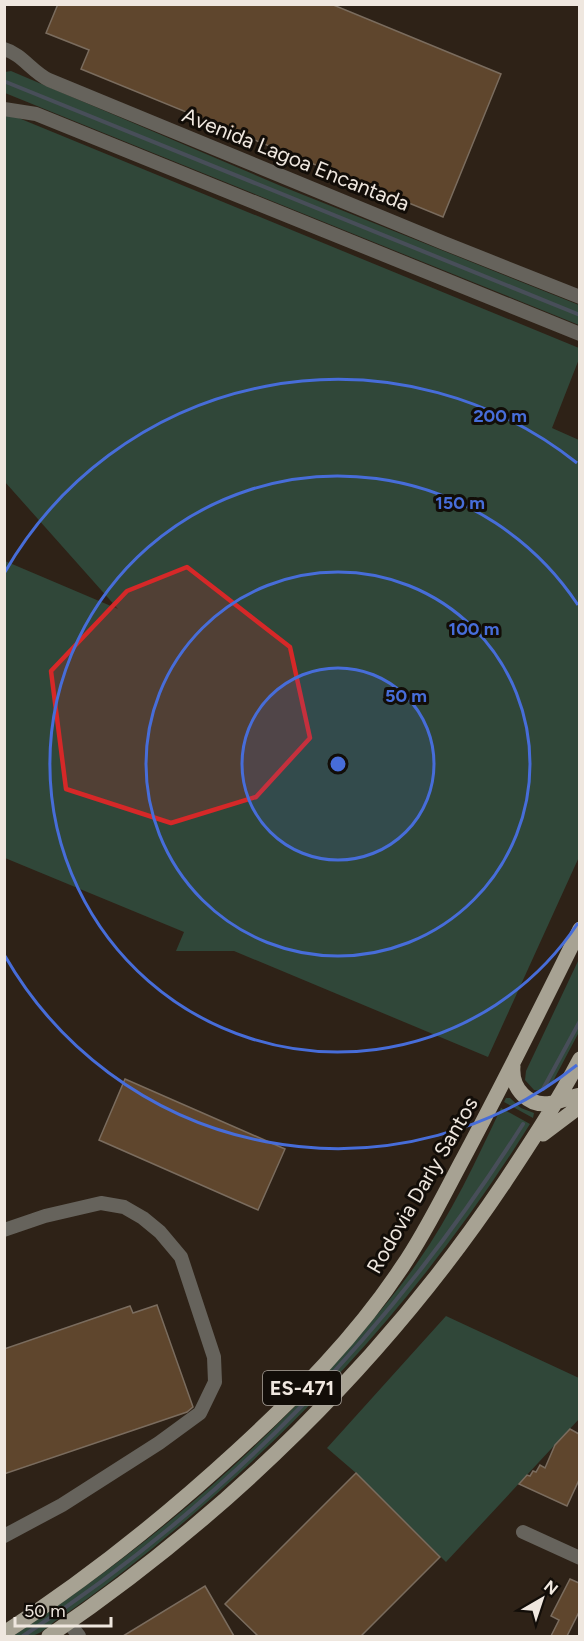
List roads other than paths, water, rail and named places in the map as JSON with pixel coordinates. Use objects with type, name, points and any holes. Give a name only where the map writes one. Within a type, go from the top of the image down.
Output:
[{"type":"main road","name":"Rodovia Darly Santos","points":[[4,1633],[70,1589],[167,1513],[256,1434],[339,1348],[388,1287],[414,1249],[513,1066],[579,929]]},
{"type":"main road","name":"ES-471","points":[[52,1636],[186,1534],[275,1454],[386,1338],[437,1276],[478,1220],[558,1101],[579,1059]]},
{"type":"main road","points":[[513,1066],[516,1086],[525,1097],[537,1103],[551,1103],[579,1095]]},
{"type":"main road","points":[[517,1163],[549,1129],[579,1106]]},
{"type":"street","name":"Avenida Lagoa Encantada","points":[[4,49],[13,52],[49,80],[579,297]]},
{"type":"street","points":[[4,109],[36,114],[579,333]]},
{"type":"street","points":[[4,1230],[45,1216],[101,1203],[124,1207],[144,1218],[160,1232],[181,1257],[214,1357],[215,1382],[200,1413],[159,1443],[62,1505],[4,1536]]},
{"type":"street","points":[[523,1532],[579,1558]]},
{"type":"street","points":[[69,1623],[79,1636]]},
{"type":"waterway","points":[[6,82],[580,315]]},
{"type":"waterway","points":[[543,1089],[580,1021]]},
{"type":"waterway","points":[[23,1636],[97,1584],[169,1529],[236,1470],[301,1407],[362,1341],[419,1272],[473,1199],[523,1124]]}]
